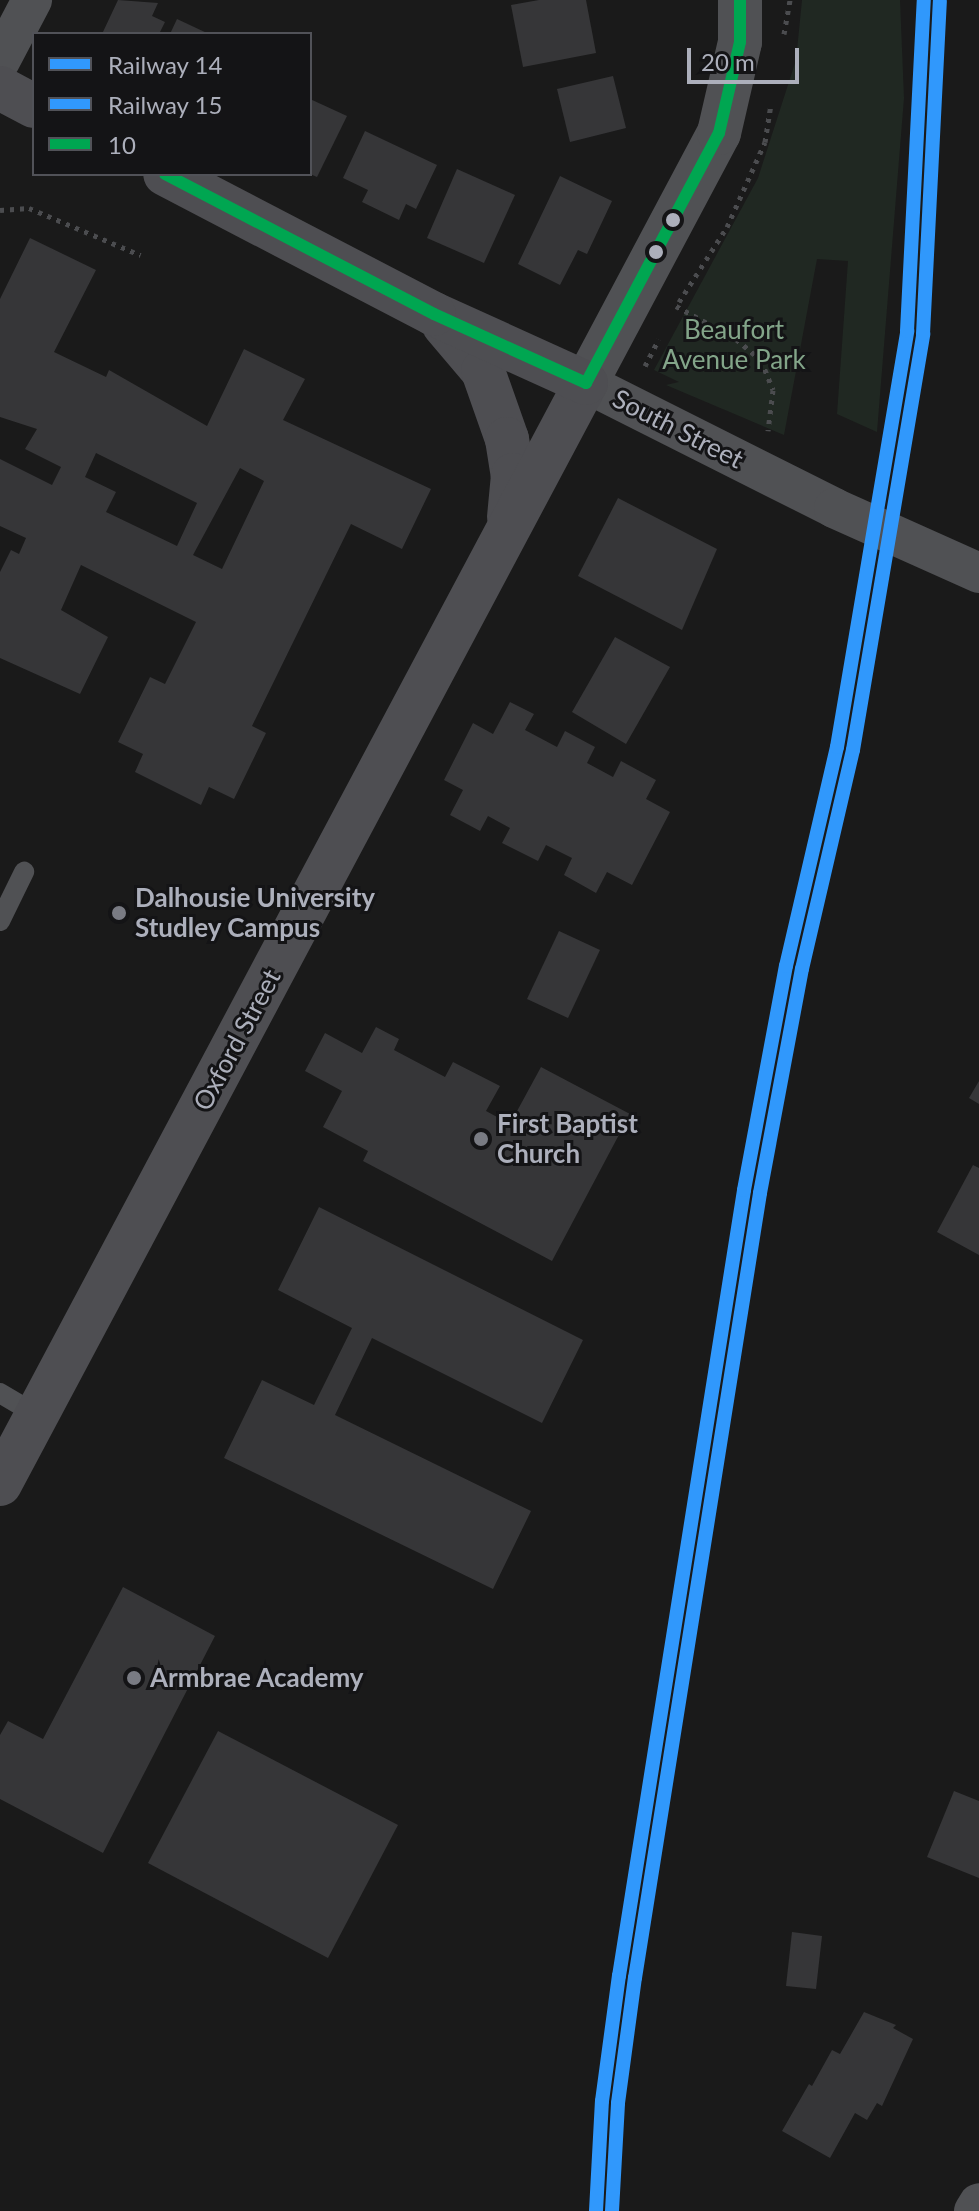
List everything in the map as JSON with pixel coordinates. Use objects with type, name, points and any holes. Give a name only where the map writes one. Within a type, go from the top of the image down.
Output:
[{"type":"main road","points":[[0,88],[32,105]]},
{"type":"main road","name":"South Street","points":[[169,176],[434,314],[586,383]]},
{"type":"main road","points":[[434,314],[483,371],[507,439],[513,475],[507,531]]},
{"type":"main road","name":"Oxford Street","points":[[0,1484],[586,383]]},
{"type":"street","points":[[0,61],[32,0]]},
{"type":"street","points":[[586,383],[719,133],[740,42],[740,0]]},
{"type":"street","name":"South Street","points":[[586,383],[834,508],[979,573]]},
{"type":"street","points":[[974,2211],[979,2203]]},
{"type":"lane","points":[[0,921],[24,872]]},
{"type":"lane","points":[[0,1393],[37,1415]]},
{"type":"path","points":[[0,210],[29,208],[140,255]]},
{"type":"path","points":[[676,306],[736,339],[761,360],[773,390],[769,429],[754,468]]},
{"type":"green space","name":"Beaufort Avenue Park","points":[[802,0],[900,0],[904,98],[877,432],[837,414],[848,261],[817,259],[784,435],[666,385],[679,382],[654,370],[758,178],[796,60]]},
{"type":"building","points":[[118,0],[158,3],[152,16],[165,22],[160,32],[103,32]]},
{"type":"building","points":[[539,0],[586,0],[596,53],[523,67],[511,5]]},
{"type":"building","points":[[177,19],[205,32],[171,32]]},
{"type":"building","points":[[613,76],[626,128],[570,142],[557,89]]},
{"type":"building","points":[[312,100],[347,116],[317,177],[312,175]]},
{"type":"building","points":[[365,131],[437,165],[416,209],[406,204],[399,220],[362,202],[368,190],[343,178]]},
{"type":"building","points":[[457,169],[515,195],[484,263],[427,238]]},
{"type":"building","points":[[560,176],[612,201],[587,254],[578,250],[560,285],[518,264]]},
{"type":"building","points":[[30,238],[96,270],[54,352],[106,377],[109,370],[207,426],[244,349],[305,379],[283,420],[431,489],[402,549],[351,524],[252,726],[266,733],[234,799],[209,787],[201,805],[135,772],[143,754],[118,742],[150,677],[165,684],[196,622],[81,565],[61,610],[108,637],[80,694],[0,658],[0,572],[11,550],[19,554],[26,538],[0,526],[0,459],[52,485],[61,467],[25,449],[37,429],[0,417],[0,299]],"holes":[[[96,453],[197,503],[177,546],[106,512],[116,492],[85,477]],[[240,468],[264,481],[222,569],[193,555]]]},
{"type":"building","points":[[618,498],[717,549],[682,630],[578,576]]},
{"type":"building","points":[[615,637],[670,667],[626,744],[572,712]]},
{"type":"building","points":[[510,702],[534,714],[525,730],[557,747],[565,731],[595,747],[587,763],[613,777],[621,761],[656,780],[646,799],[670,812],[632,885],[607,872],[596,893],[564,875],[572,858],[546,845],[538,861],[502,843],[510,828],[488,816],[480,831],[450,815],[463,790],[444,780],[473,723],[493,734]]},
{"type":"building","points":[[559,931],[600,950],[568,1018],[527,999]]},
{"type":"building","name":"First Baptist Church","points":[[376,1027],[399,1039],[394,1050],[445,1077],[453,1062],[500,1086],[486,1111],[510,1124],[541,1067],[630,1114],[552,1261],[363,1161],[368,1151],[323,1127],[342,1091],[305,1071],[325,1033],[362,1053]]},
{"type":"building","points":[[979,1081],[979,1104],[969,1098]]},
{"type":"building","points":[[973,1165],[979,1168],[979,1255],[937,1232]]},
{"type":"building","points":[[319,1207],[583,1340],[542,1423],[372,1338],[335,1415],[531,1511],[493,1589],[224,1458],[262,1380],[314,1405],[352,1328],[278,1290]]},
{"type":"building","name":"Armbrae Academy","points":[[123,1587],[215,1636],[103,1853],[0,1799],[0,1735],[8,1721],[43,1739]]},
{"type":"building","points":[[218,1731],[398,1825],[328,1958],[148,1863]]},
{"type":"building","points":[[954,1791],[979,1801],[979,1878],[927,1857]]},
{"type":"building","points":[[792,1932],[822,1936],[816,1989],[786,1986]]},
{"type":"building","points":[[864,2012],[896,2025],[893,2028],[913,2039],[882,2106],[877,2103],[867,2120],[855,2113],[830,2158],[782,2131],[832,2050],[840,2054]]},
{"type":"rail line","name":"14","points":[[596,2211],[602,2101],[619,1976],[744,1190],[786,966],[837,747],[907,331],[924,0]]},
{"type":"rail line","name":"15","points":[[612,2211],[618,2103],[635,1978],[760,1193],[802,969],[853,750],[923,334],[940,1]]},
{"type":"transit line","name":"10","points":[[169,176],[434,314],[586,383],[719,133],[740,42],[740,0]]},
{"type":"place","name":"Dalhousie University Studley Campus","points":[[119,913]]},
{"type":"place","name":"First Baptist Church","points":[[481,1139]]},
{"type":"place","name":"Armbrae Academy","points":[[134,1678]]}]
